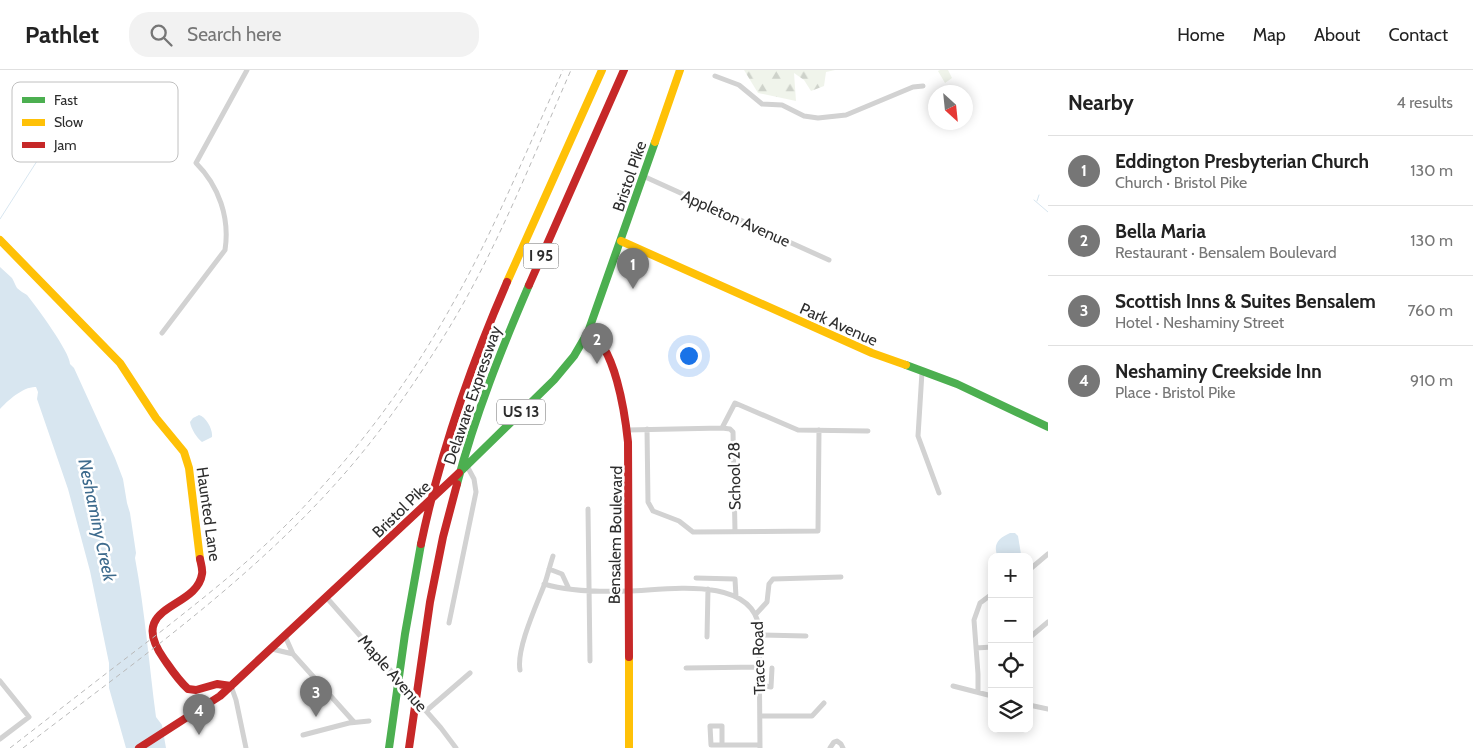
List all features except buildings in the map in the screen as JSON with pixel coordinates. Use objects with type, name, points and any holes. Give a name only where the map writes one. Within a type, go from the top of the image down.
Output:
[{"type":"main road","name":"Delaware Expressway","points":[[389,748],[410,598],[424,528],[453,422],[483,340],[602,70]]},
{"type":"main road","name":"Delaware Expressway","points":[[409,748],[430,602],[451,504],[467,445],[500,351],[624,70]]},
{"type":"main road","name":"Bristol Pike","points":[[139,748],[220,696],[272,649],[467,466],[564,368],[578,351],[588,332],[680,70]]},
{"type":"main road","name":"Haunted Lane","points":[[0,240],[120,363],[156,418],[184,452],[189,468],[202,575],[197,586],[158,617],[153,627],[152,636],[158,654],[186,687],[193,690],[217,684],[231,686]]},
{"type":"main road","name":"Park Avenue","points":[[621,241],[865,350],[957,384],[1048,427]]},
{"type":"main road","name":"Bensalem Boulevard","points":[[588,332],[598,338],[620,392],[630,460],[628,591],[629,748]]},
{"type":"main road","points":[[208,687],[220,696]]},
{"type":"street","points":[[162,333],[224,250],[227,235],[224,214],[212,183],[196,162],[247,70]]},
{"type":"street","points":[[715,76],[739,85],[762,104],[779,104],[804,116],[818,118],[846,116],[913,87],[923,86]]},
{"type":"street","name":"Appleton Avenue","points":[[643,176],[829,260]]},
{"type":"street","points":[[922,372],[918,436],[939,492]]},
{"type":"street","name":"School 28","points":[[735,531],[733,432],[730,429],[722,428],[735,403],[798,430],[868,431]]},
{"type":"street","points":[[627,430],[722,428]]},
{"type":"street","name":"School 28","points":[[647,429],[648,502],[653,511],[679,521],[693,532],[818,531],[819,430]]},
{"type":"street","points":[[449,624],[476,492],[474,479],[467,466]]},
{"type":"street","points":[[588,509],[590,661]]},
{"type":"street","points":[[1033,567],[1048,554]]},
{"type":"street","points":[[520,670],[522,650],[552,556]]},
{"type":"street","points":[[549,569],[562,574],[569,589]]},
{"type":"street","points":[[756,614],[767,602],[769,584],[773,578],[841,577]]},
{"type":"street","points":[[696,578],[735,579],[736,597]]},
{"type":"street","name":"Trace Road","points":[[544,584],[569,589],[590,590],[719,590],[750,605],[756,614],[759,636],[760,746]]},
{"type":"street","points":[[707,637],[708,589]]},
{"type":"street","points":[[978,692],[975,614],[980,604],[988,597]]},
{"type":"street","name":"Maple Avenue","points":[[327,598],[449,737],[456,748]]},
{"type":"street","points":[[1033,635],[1048,622]]},
{"type":"street","points":[[285,636],[293,654],[354,722]]},
{"type":"street","points":[[759,636],[806,636]]},
{"type":"street","points":[[976,648],[988,647]]},
{"type":"street","points":[[272,649],[293,654]]},
{"type":"street","points":[[686,668],[760,667]]},
{"type":"street","points":[[760,685],[771,687],[772,668]]},
{"type":"street","points":[[426,712],[470,673]]},
{"type":"street","points":[[0,681],[29,717],[0,739]]},
{"type":"street","points":[[231,686],[236,697],[246,748]]},
{"type":"street","points":[[953,686],[988,695]]},
{"type":"street","points":[[760,716],[812,716],[824,703]]},
{"type":"street","points":[[1033,706],[1048,709]]},
{"type":"street","points":[[303,735],[354,722],[369,721]]},
{"type":"street","points":[[722,745],[722,726],[710,726],[710,745],[760,746]]},
{"type":"street","points":[[830,748],[837,741],[842,744],[843,748]]},
{"type":"green space","points":[[744,70],[835,70],[826,72],[824,86],[811,91],[804,80],[794,73],[796,101],[758,93]]},
{"type":"green space","points":[[948,70],[952,78],[945,83],[938,71]]},
{"type":"water","name":"Neshaminy Creek","points":[[0,267],[12,278],[17,288],[27,295],[65,350],[123,479],[136,553],[135,558],[156,717],[162,725],[166,748],[126,748],[109,688],[109,663],[90,571],[68,489],[37,399],[38,392],[36,387],[21,391],[0,409]]},
{"type":"water","points":[[199,415],[206,421],[212,434],[212,437],[202,442],[194,433],[190,422]]},
{"type":"water","points":[[1010,533],[1015,533],[1018,536],[1021,553],[996,553],[996,545],[1003,537]]},
{"type":"waterway","points":[[0,219],[36,162]]},
{"type":"waterway","points":[[1037,201],[1039,195]]},
{"type":"waterway","points":[[1034,200],[1048,212]]},
{"type":"railway","points":[[10,748],[201,600],[242,565],[301,510],[374,425],[423,354],[468,276],[497,218],[563,70]]},
{"type":"railway","points":[[23,748],[155,647],[240,577],[281,540],[320,500],[370,443],[417,379],[467,297],[499,234],[571,70]]},
{"type":"traffic: fast","points":[[459,473],[554,380],[574,356],[588,332],[655,142]]},
{"type":"traffic: fast","points":[[457,484],[489,383],[529,285]]},
{"type":"traffic: fast","points":[[906,365],[957,384],[1048,427]]},
{"type":"traffic: fast","points":[[389,748],[405,634],[421,544]]},
{"type":"traffic: slow","points":[[507,282],[602,70]]},
{"type":"traffic: slow","points":[[655,142],[680,70]]},
{"type":"traffic: slow","points":[[0,240],[120,363],[156,418],[184,452],[189,468],[200,559]]},
{"type":"traffic: slow","points":[[621,241],[872,353],[906,365]]},
{"type":"traffic: slow","points":[[629,657],[629,748]]},
{"type":"traffic: jam","points":[[529,285],[624,70]]},
{"type":"traffic: jam","points":[[421,544],[437,477],[457,411],[507,282]]},
{"type":"traffic: jam","points":[[588,332],[597,339],[612,365],[627,430],[629,657]]},
{"type":"traffic: jam","points":[[139,748],[220,696],[459,473]]},
{"type":"traffic: jam","points":[[409,748],[430,602],[443,537],[457,484]]},
{"type":"traffic: jam","points":[[200,559],[202,572],[197,586],[158,617],[153,628],[154,641],[169,667],[188,689],[196,690],[217,684],[231,686]]},
{"type":"place","name":"Eddington Presbyterian Church","points":[[633,289]]},
{"type":"place","name":"Bella Maria","points":[[597,364]]},
{"type":"place","name":"Scottish Inns & Suites Bensalem","points":[[316,717]]},
{"type":"place","name":"Neshaminy Creekside Inn","points":[[199,735]]}]
